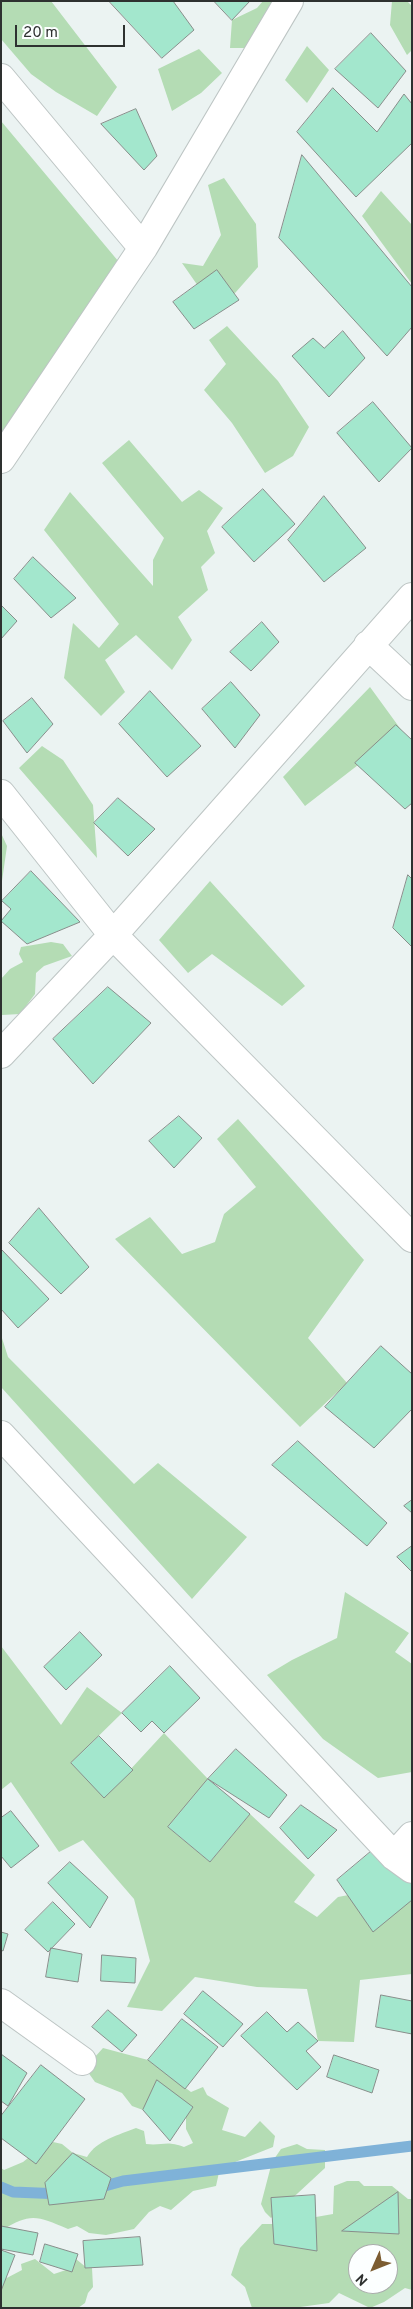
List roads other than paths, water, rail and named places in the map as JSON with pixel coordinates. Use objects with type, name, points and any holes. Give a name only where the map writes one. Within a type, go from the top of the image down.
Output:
[{"type":"street","points":[[1,459],[143,248],[289,1]]},
{"type":"street","points":[[1,78],[143,248]]},
{"type":"street","points":[[1,1054],[113,935],[412,596]]},
{"type":"street","points":[[368,644],[412,686]]},
{"type":"street","points":[[1,794],[113,935],[412,1238]]},
{"type":"street","points":[[1,1435],[403,1862],[412,1836]]},
{"type":"street","points":[[1,2004],[82,2062]]},
{"type":"waterway","points":[[94,2189],[123,2181],[412,2146]]},
{"type":"waterway","points":[[1,2187],[13,2192],[62,2194]]}]
